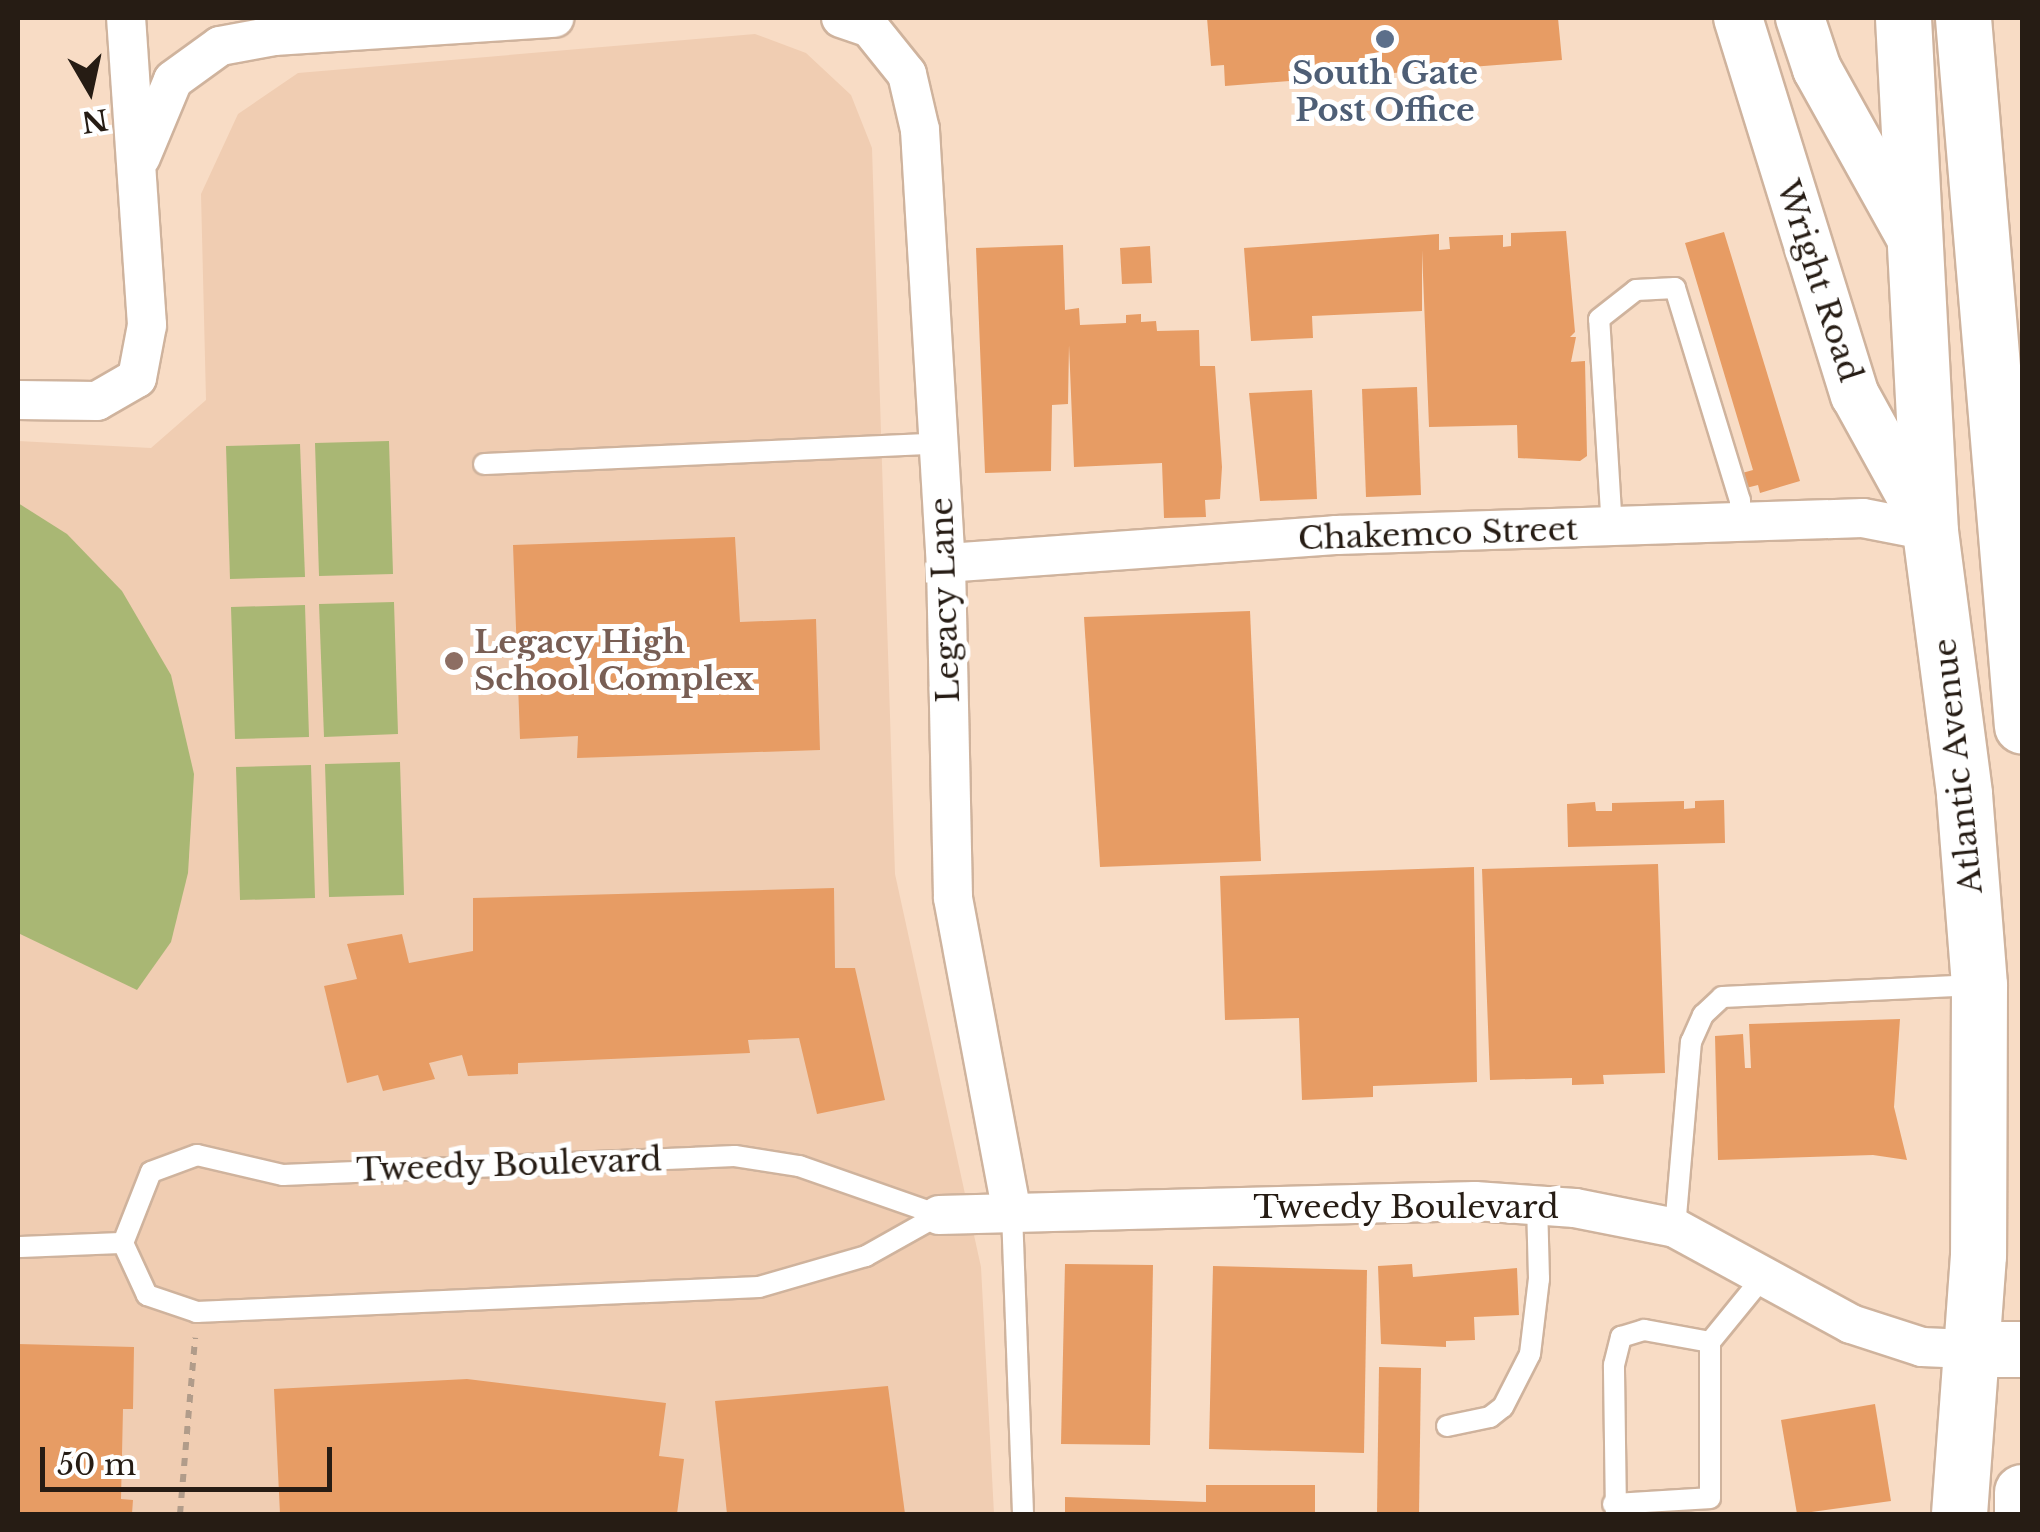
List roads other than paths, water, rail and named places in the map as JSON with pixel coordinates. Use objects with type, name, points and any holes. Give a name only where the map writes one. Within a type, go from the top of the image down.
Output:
[{"type":"main road","name":"Atlantic Avenue","points":[[1902,18],[1918,252],[1930,531],[1964,794],[1979,985],[1978,1255],[1968,1349],[1959,1514]]},
{"type":"main road","points":[[1927,18],[1936,39],[1945,168],[1983,212]]},
{"type":"main road","points":[[1964,18],[2012,564],[2022,726]]},
{"type":"main road","points":[[1918,252],[1958,340],[1974,516],[2012,564]]},
{"type":"main road","name":"Tweedy Boulevard","points":[[1968,1349],[2022,1350]]},
{"type":"main road","points":[[2022,1492],[2022,1514]]},
{"type":"street","points":[[18,400],[97,400],[137,378],[146,325],[126,18]]},
{"type":"street","points":[[138,164],[172,80],[220,46],[274,36],[554,18]]},
{"type":"street","name":"Legacy Lane","points":[[842,18],[870,28],[907,74],[920,130],[946,563],[953,898],[1012,1213]]},
{"type":"street","name":"Wright Road","points":[[1738,18],[1855,394],[1930,531]]},
{"type":"street","points":[[1752,65],[1771,53],[1798,18]]},
{"type":"street","points":[[1798,18],[1818,69],[1918,252]]},
{"type":"street","name":"Chakemco Street","points":[[946,563],[1338,536],[1870,518],[1930,531]]},
{"type":"street","name":"Tweedy Boulevard","points":[[939,1215],[1475,1200],[1631,1216],[1675,1228],[1851,1324],[1922,1347],[1968,1349]]},
{"type":"lane","points":[[1612,529],[1600,319],[1636,290],[1675,288],[1740,500],[1740,523]]},
{"type":"lane","points":[[484,464],[938,443]]},
{"type":"lane","points":[[1675,1228],[1691,1042],[1703,1015],[1722,997],[1979,985]]},
{"type":"lane","name":"Tweedy Boulevard","points":[[197,1155],[283,1174],[736,1156],[799,1166],[939,1215],[866,1256],[759,1287],[197,1312],[147,1295],[123,1242],[152,1172],[197,1155]]},
{"type":"lane","points":[[1447,1426],[1490,1418],[1503,1407],[1530,1354],[1539,1280],[1537,1204]]},
{"type":"lane","points":[[1012,1213],[1023,1514]]},
{"type":"lane","points":[[18,1247],[123,1242]]},
{"type":"lane","points":[[1710,1342],[1644,1330],[1621,1336],[1614,1365],[1614,1509],[1710,1498],[1710,1342],[1763,1277]]},
{"type":"place","name":"South Gate Post Office","points":[[1385,39]]},
{"type":"place","name":"Legacy High School Complex","points":[[454,661]]}]
